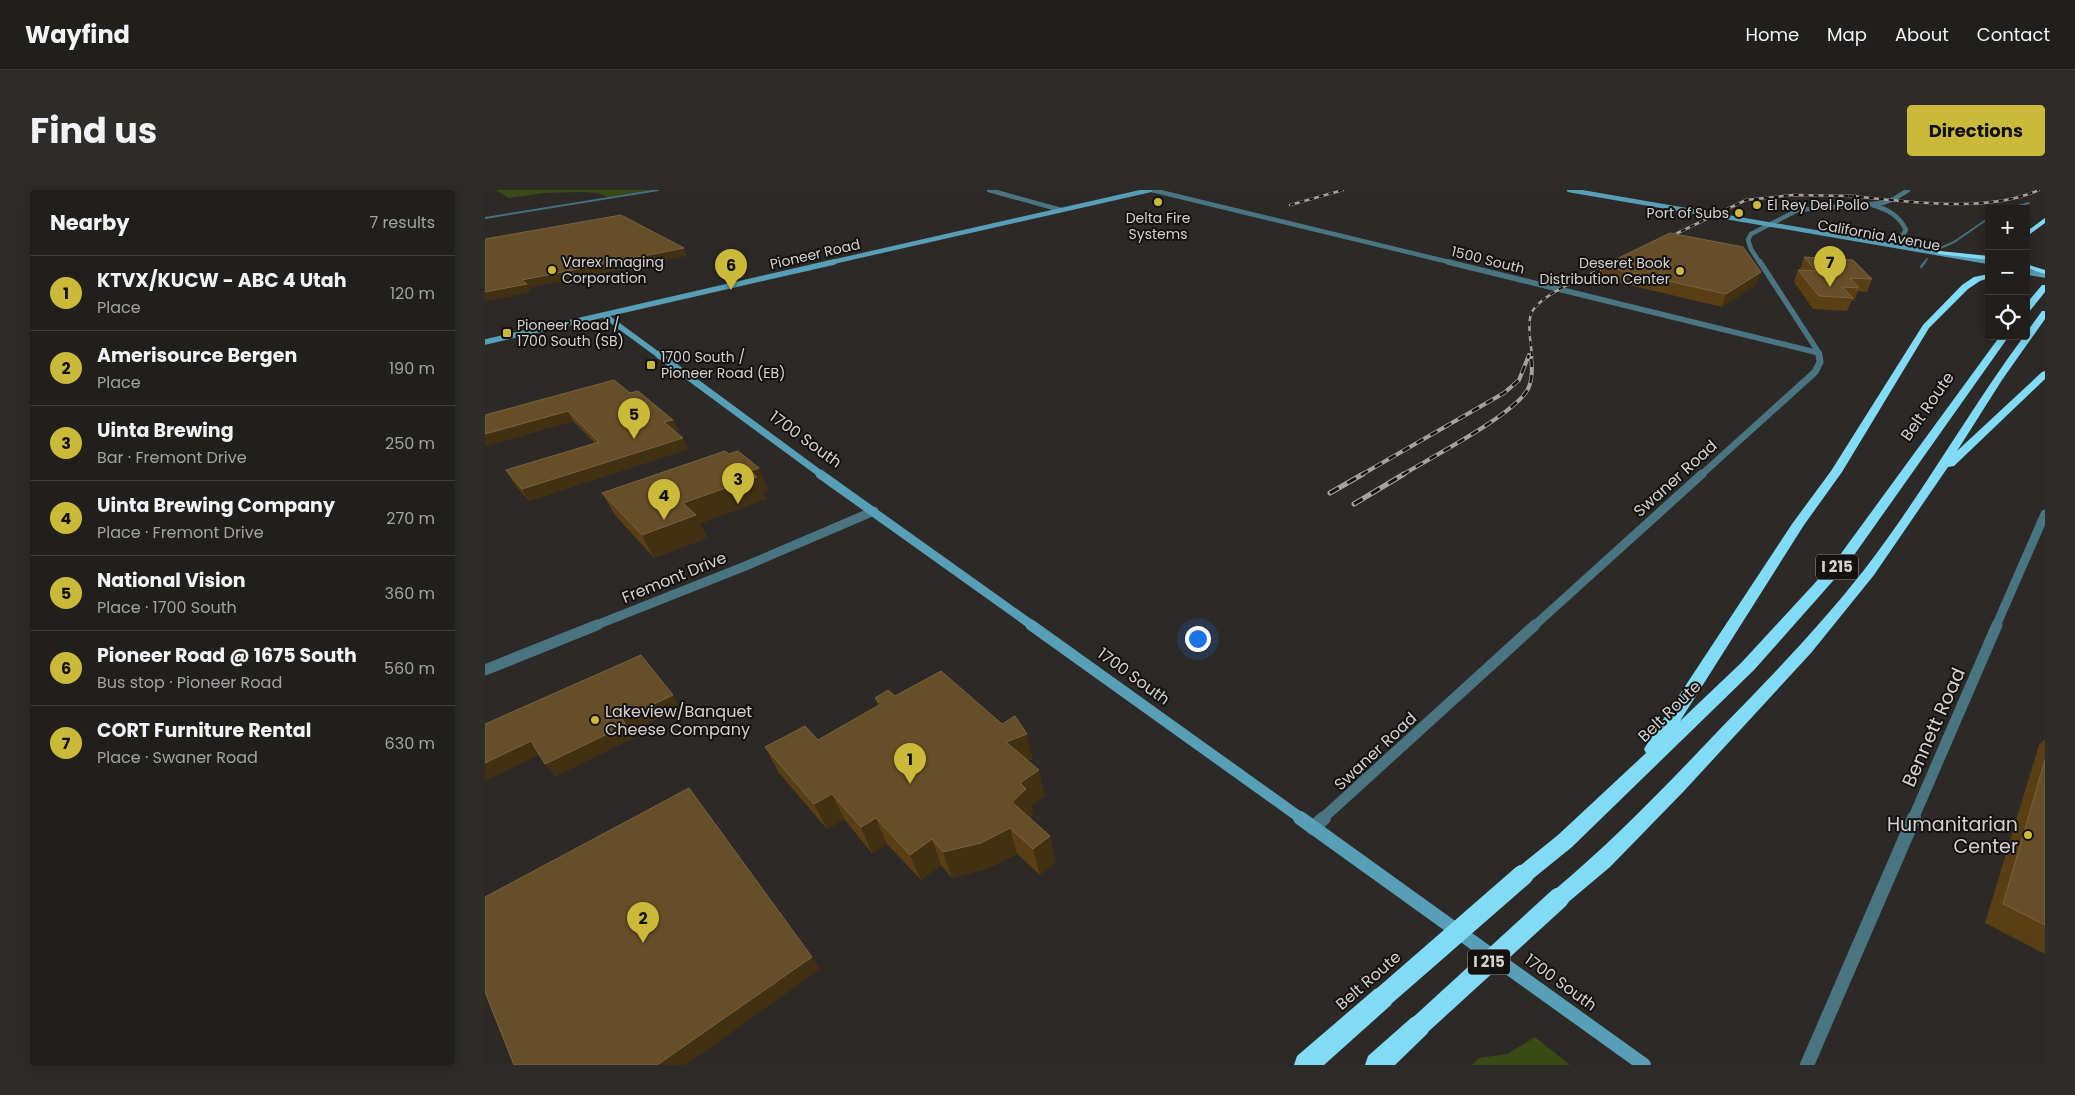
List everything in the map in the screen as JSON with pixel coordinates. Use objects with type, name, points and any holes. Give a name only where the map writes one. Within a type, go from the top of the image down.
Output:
[{"type":"highway","points":[[2030,232],[2045,220]]},
{"type":"highway","points":[[1940,255],[1985,262]]},
{"type":"highway","points":[[1639,772],[1798,524],[1836,472],[1927,327],[1978,273],[1940,255]]},
{"type":"highway","points":[[2030,271],[2044,273]]},
{"type":"highway","points":[[2030,305],[2043,289]]},
{"type":"highway","name":"I 215","points":[[1377,1065],[1616,848],[1788,670],[1869,572],[1934,479],[1997,380],[2045,313]]},
{"type":"highway","name":"Belt Route","points":[[1305,1065],[1523,875],[1565,841],[1748,666],[1842,562],[2002,340]]},
{"type":"highway","points":[[1934,479],[2045,374]]},
{"type":"main road","name":"Pioneer Road","points":[[485,342],[1151,190]]},
{"type":"main road","name":"California Avenue","points":[[1569,190],[1940,255]]},
{"type":"main road","name":"1700 South","points":[[604,315],[1644,1065]]},
{"type":"street","points":[[989,190],[1061,210]]},
{"type":"street","name":"1500 South","points":[[1151,190],[1819,353]]},
{"type":"street","points":[[1819,353],[1748,244],[1751,234],[1798,210],[1825,206],[1869,204],[1891,200],[1908,190]]},
{"type":"street","points":[[1869,204],[1892,212],[1903,223],[1906,230],[1899,240]]},
{"type":"street","name":"Swaner Road","points":[[1313,828],[1815,372],[1820,362],[1819,353]]},
{"type":"street","name":"Fremont Drive","points":[[485,670],[874,511]]},
{"type":"street","name":"Bennett Road","points":[[1807,1065],[2045,514]]},
{"type":"green space","points":[[495,190],[651,190],[607,197],[598,193],[582,192],[544,193],[509,198]]},
{"type":"green space","points":[[1535,1037],[1570,1065],[1472,1065],[1479,1058],[1507,1054]]},
{"type":"building","name":"Varex Imaging Corporation","points":[[621,215],[684,248],[522,280],[527,284],[485,292],[485,239]]},
{"type":"building","name":"Deseret Book Distribution Center","points":[[1670,233],[1743,247],[1761,272],[1726,294],[1602,266]]},
{"type":"building","points":[[1804,257],[1853,260],[1872,279],[1850,278],[1859,288],[1842,287],[1853,298],[1819,296],[1798,270],[1816,271]]},
{"type":"building","points":[[614,380],[630,393],[638,391],[673,420],[664,422],[683,438],[522,489],[506,470],[599,442],[568,411],[485,434],[485,415]]},
{"type":"building","points":[[725,451],[729,454],[738,451],[759,468],[751,471],[757,477],[683,503],[696,515],[642,535],[602,493]]},
{"type":"building","name":"Lakeview/Banquet Cheese Company","points":[[641,655],[673,695],[622,719],[626,725],[545,764],[531,741],[485,763],[485,724]]},
{"type":"building","points":[[941,671],[1002,724],[1015,716],[1027,734],[1006,742],[1039,770],[1020,783],[1026,789],[1012,802],[1050,836],[1033,849],[1010,828],[981,843],[943,852],[932,839],[910,855],[876,818],[861,827],[832,794],[814,804],[765,747],[805,726],[818,740],[881,704],[875,698],[888,690],[895,696]]},
{"type":"building","points":[[2045,760],[2045,925],[2003,904]]},
{"type":"building","points":[[689,788],[812,957],[657,1065],[514,1065],[485,992],[485,897]]},
{"type":"waterway","points":[[485,218],[658,190]]},
{"type":"waterway","points":[[2022,205],[2029,203]]},
{"type":"waterway","points":[[1938,249],[1954,242],[1985,221]]},
{"type":"waterway","points":[[1924,263],[1927,259]]},
{"type":"waterway","points":[[1921,267],[1925,262]]},
{"type":"railway","points":[[1290,205],[1343,190]]},
{"type":"railway","points":[[1849,196],[1921,203],[1970,204],[1994,202],[2039,190]]},
{"type":"railway","points":[[1663,240],[1746,200],[1793,195],[1856,196]]},
{"type":"railway","points":[[1532,356],[1529,324],[1531,314],[1536,306],[1555,292],[1581,278],[1614,264]]},
{"type":"railway","points":[[1361,475],[1504,393],[1519,380],[1529,355]]},
{"type":"railway","points":[[1402,475],[1489,423],[1520,399],[1528,389],[1531,381],[1531,355]]},
{"type":"railway","points":[[1330,493],[1363,474]]},
{"type":"railway","points":[[1354,504],[1404,474]]},
{"type":"place","name":"Delta Fire Systems","points":[[1158,202]]},
{"type":"place","name":"El Rey Del Pollo","points":[[1757,205]]},
{"type":"place","name":"Port of Subs","points":[[1739,213]]},
{"type":"place","name":"Varex Imaging Corporation","points":[[552,270]]},
{"type":"place","name":"Deseret Book Distribution Center","points":[[1680,271]]},
{"type":"place","name":"CORT Furniture Rental","points":[[1830,287]]},
{"type":"place","name":"Pioneer Road @ 1675 South","points":[[731,290]]},
{"type":"place","name":"Pioneer Road / 1700 South (SB)","points":[[507,333]]},
{"type":"place","name":"1700 South / Pioneer Road (EB)","points":[[651,365]]},
{"type":"place","name":"National Vision","points":[[634,439]]},
{"type":"place","name":"Uinta Brewing","points":[[738,504]]},
{"type":"place","name":"Uinta Brewing Company","points":[[664,520]]},
{"type":"place","name":"Lakeview/Banquet Cheese Company","points":[[595,720]]},
{"type":"place","name":"KTVX/KUCW - ABC 4 Utah","points":[[910,784]]},
{"type":"place","name":"Humanitarian Center","points":[[2028,835]]},
{"type":"place","name":"Amerisource Bergen","points":[[643,943]]}]
